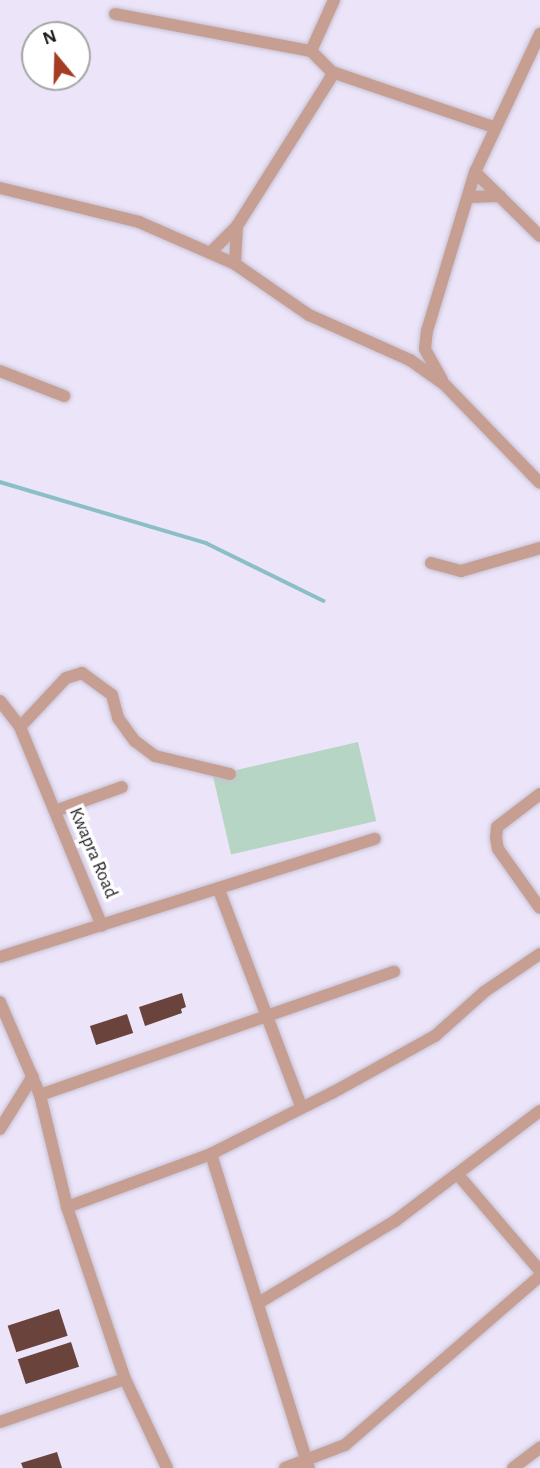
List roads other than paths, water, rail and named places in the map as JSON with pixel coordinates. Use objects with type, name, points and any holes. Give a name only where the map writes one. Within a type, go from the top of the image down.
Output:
[{"type":"street","points":[[311,51],[334,0]]},
{"type":"street","points":[[115,14],[311,51],[332,72],[494,127]]},
{"type":"street","points":[[445,386],[425,349],[427,331],[475,172],[540,34]]},
{"type":"street","points":[[210,253],[237,226],[332,72]]},
{"type":"street","points":[[475,172],[540,236]]},
{"type":"street","points":[[0,188],[139,222],[235,264],[297,308],[376,341],[445,386],[540,483]]},
{"type":"street","points":[[469,197],[500,196]]},
{"type":"street","points":[[235,264],[237,226]]},
{"type":"street","points":[[0,371],[64,396]]},
{"type":"street","points":[[432,564],[461,571],[540,548]]},
{"type":"street","points":[[20,727],[66,678],[82,673],[112,695],[118,718],[135,741],[155,757],[230,774]]},
{"type":"street","name":"Kwapra Road","points":[[0,701],[20,727],[103,926],[0,957]]},
{"type":"street","points":[[55,811],[122,787]]},
{"type":"street","points":[[540,794],[497,827],[496,838],[498,849],[540,908]]},
{"type":"street","points":[[103,926],[375,839]]},
{"type":"street","points":[[219,890],[302,1108]]},
{"type":"street","points":[[67,1208],[211,1154],[302,1108],[435,1036],[484,992],[540,954]]},
{"type":"street","points":[[40,1095],[268,1019],[394,972]]},
{"type":"street","points":[[0,1002],[40,1095],[67,1208],[125,1379],[167,1468]]},
{"type":"street","points":[[0,1129],[33,1076]]},
{"type":"street","points":[[260,1302],[459,1176],[540,1111]]},
{"type":"street","points":[[211,1154],[260,1302],[307,1464]]},
{"type":"street","points":[[285,1468],[307,1464],[345,1445],[539,1276],[459,1176]]},
{"type":"street","points":[[0,1422],[125,1379]]},
{"type":"street","points":[[513,1468],[540,1448]]},
{"type":"waterway","points":[[0,482],[206,543],[324,601]]}]
